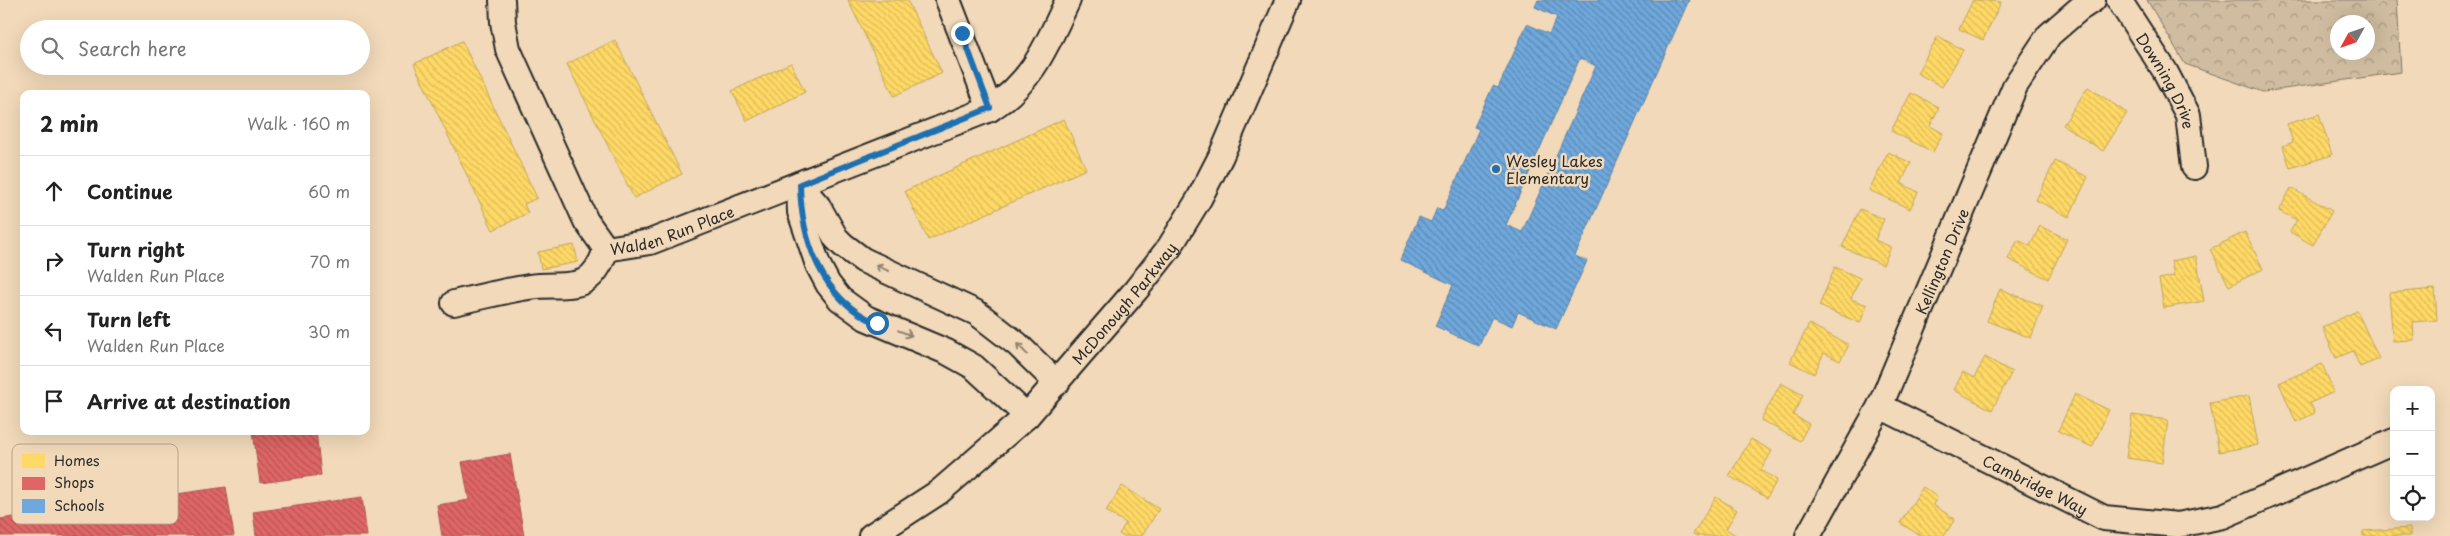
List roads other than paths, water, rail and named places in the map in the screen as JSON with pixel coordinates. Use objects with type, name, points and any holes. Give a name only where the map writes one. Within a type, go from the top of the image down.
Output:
[{"type":"street","name":"Walden Run Place","points":[[502,0],[503,22],[508,49],[586,221],[606,249],[650,242],[990,108],[1013,92],[1032,72],[1068,0]]},
{"type":"street","points":[[948,0],[990,108]]},
{"type":"street","name":"McDonough Parkway","points":[[871,536],[939,492],[1027,416],[1136,290],[1169,248],[1199,200],[1221,156],[1288,0]]},
{"type":"street","name":"Kellington Drive","points":[[1808,536],[1880,406],[2016,86],[2049,35],[2079,9],[2093,0]]},
{"type":"street","name":"Downing Drive","points":[[2119,0],[2165,71],[2188,115],[2194,168]]},
{"type":"street","points":[[800,184],[818,206],[834,234],[843,245],[863,260],[963,306],[987,320],[1017,344],[1057,383]]},
{"type":"street","points":[[800,184],[800,212],[812,247],[828,284],[852,309],[870,320],[947,352],[974,367],[1027,416]]},
{"type":"street","points":[[812,247],[834,234]]},
{"type":"street","points":[[454,302],[531,287],[566,287],[575,285],[584,281],[598,268],[606,249]]},
{"type":"street","name":"Cambridge Way","points":[[1880,406],[2102,527],[2178,525],[2223,516],[2390,443]]},
{"type":"place","name":"Wesley Lakes Elementary","points":[[1496,169]]}]
